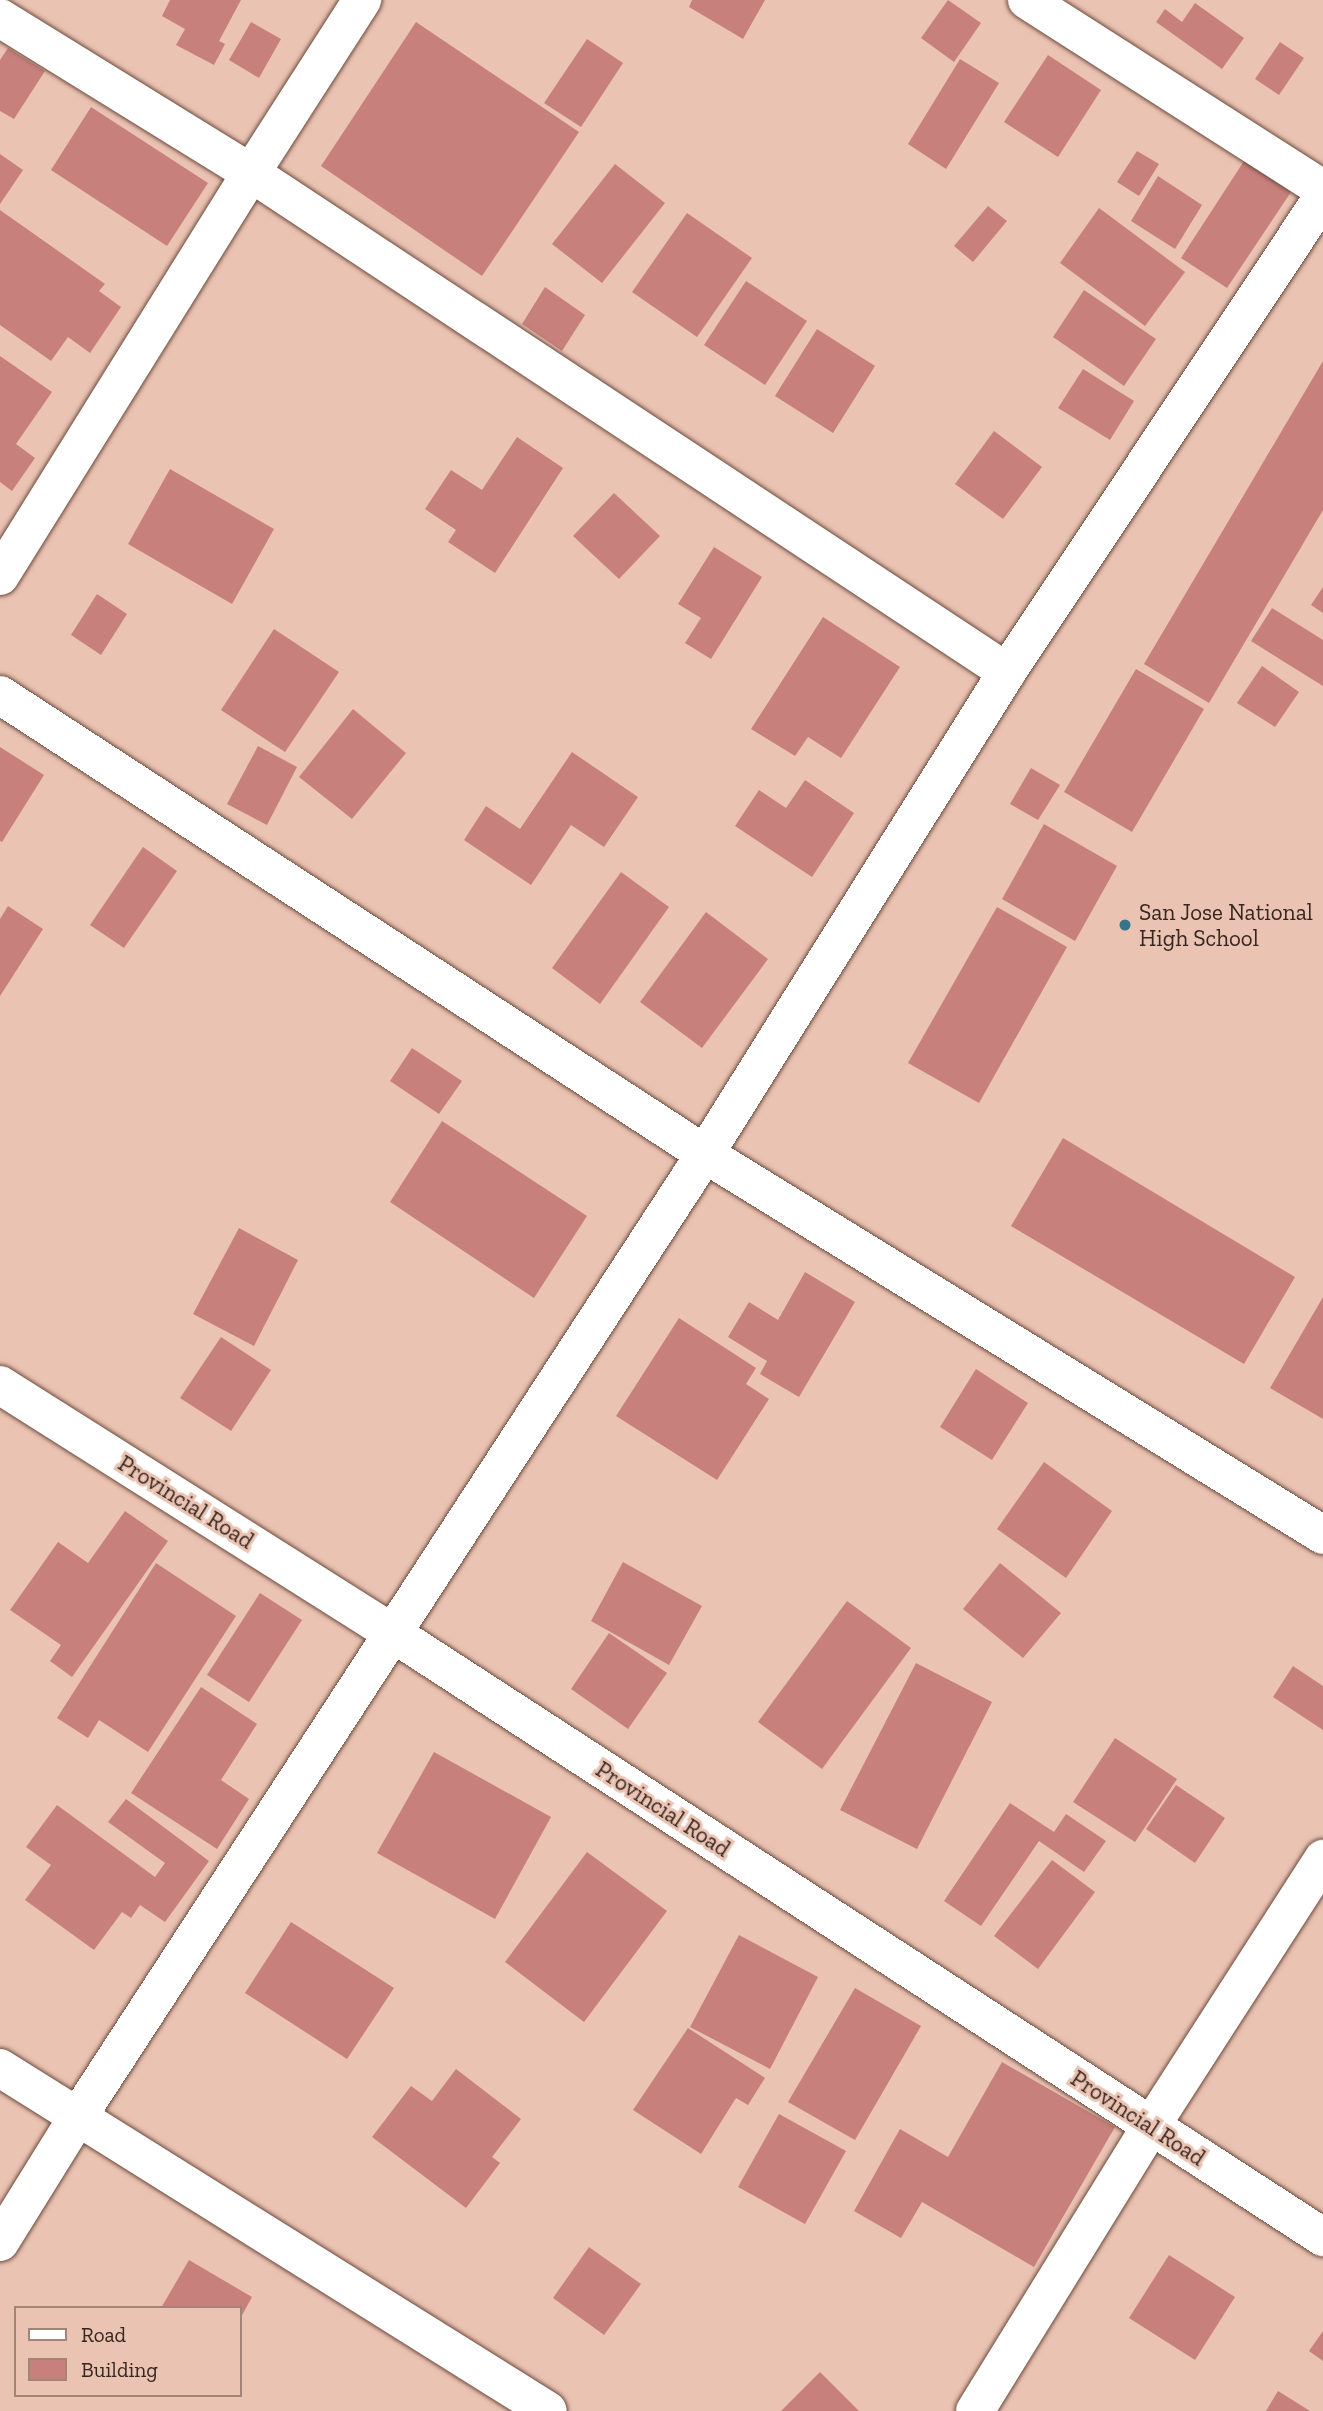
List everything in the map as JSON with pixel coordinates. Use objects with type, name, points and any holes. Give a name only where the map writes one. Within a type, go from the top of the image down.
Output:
[{"type":"street","points":[[0,576],[362,0]]},
{"type":"street","points":[[1027,0],[1323,189]]},
{"type":"street","points":[[0,18],[251,173],[1007,672]]},
{"type":"street","points":[[0,2242],[77,2118],[705,1154],[1007,672],[1323,197]]},
{"type":"street","points":[[0,695],[705,1154],[1323,1535]]},
{"type":"street","name":"Provincial Road","points":[[0,1385],[394,1634],[1323,2237]]},
{"type":"street","points":[[975,2411],[1151,2126],[1323,1859]]},
{"type":"street","points":[[0,2068],[548,2411]]},
{"type":"building","points":[[170,0],[241,0],[219,41],[225,44],[214,65],[176,45],[185,29],[162,16]]},
{"type":"building","points":[[692,0],[765,0],[743,39],[689,7]]},
{"type":"building","points":[[948,0],[981,23],[954,62],[921,38]]},
{"type":"building","points":[[1195,3],[1244,38],[1222,69],[1156,22],[1165,9],[1182,22]]},
{"type":"building","points":[[251,22],[281,39],[259,78],[229,60]]},
{"type":"building","points":[[416,22],[579,132],[482,276],[321,166]]},
{"type":"building","points":[[587,39],[623,63],[581,127],[544,103]]},
{"type":"building","points":[[1280,42],[1304,58],[1279,95],[1255,79]]},
{"type":"building","points":[[8,48],[45,71],[14,119],[0,111],[0,60]]},
{"type":"building","points":[[1048,55],[1101,90],[1058,157],[1004,122]]},
{"type":"building","points":[[960,59],[999,83],[946,169],[908,144]]},
{"type":"building","points":[[91,107],[208,183],[167,246],[51,170]]},
{"type":"building","points":[[1137,151],[1159,164],[1139,196],[1117,182]]},
{"type":"building","points":[[0,154],[23,170],[0,204]]},
{"type":"building","points":[[1244,161],[1291,192],[1227,288],[1181,258]]},
{"type":"building","points":[[615,164],[665,203],[602,283],[552,244]]},
{"type":"building","points":[[1158,176],[1202,205],[1175,249],[1131,221]]},
{"type":"building","points":[[988,206],[1007,221],[973,262],[954,246]]},
{"type":"building","points":[[1099,208],[1185,272],[1145,326],[1060,263]]},
{"type":"building","points":[[0,210],[105,284],[99,291],[121,307],[90,353],[68,337],[51,361],[0,325]]},
{"type":"building","points":[[687,213],[752,258],[697,337],[632,292]]},
{"type":"building","points":[[746,281],[807,321],[765,385],[704,345]]},
{"type":"building","points":[[545,287],[585,315],[562,351],[522,324]]},
{"type":"building","points":[[1084,290],[1156,339],[1124,386],[1053,337]]},
{"type":"building","points":[[817,329],[875,366],[833,433],[775,396]]},
{"type":"building","points":[[0,356],[52,392],[16,444],[35,458],[12,491],[0,482]]},
{"type":"building","points":[[1323,361],[1323,510],[1209,703],[1144,664]]},
{"type":"building","points":[[1083,369],[1134,401],[1110,440],[1058,408]]},
{"type":"building","points":[[994,431],[1042,467],[1003,519],[955,484]]},
{"type":"building","points":[[517,437],[563,468],[495,573],[448,542],[456,530],[425,509],[451,470],[482,490]]},
{"type":"building","points":[[170,469],[274,529],[232,604],[128,544]]},
{"type":"building","points":[[614,493],[660,536],[619,579],[573,536]]},
{"type":"building","points":[[714,547],[762,577],[711,659],[685,643],[701,618],[678,604]]},
{"type":"building","points":[[1323,587],[1323,613],[1311,605]]},
{"type":"building","points":[[97,594],[127,614],[101,655],[71,635]]},
{"type":"building","points":[[1272,608],[1323,640],[1323,686],[1251,641]]},
{"type":"building","points":[[823,617],[900,667],[841,758],[808,737],[795,756],[751,729]]},
{"type":"building","points":[[274,629],[339,672],[285,752],[221,710]]},
{"type":"building","points":[[1262,666],[1299,692],[1275,727],[1237,703]]},
{"type":"building","points":[[1136,669],[1204,709],[1132,832],[1064,792]]},
{"type":"building","points":[[353,709],[406,753],[352,819],[299,777]]},
{"type":"building","points":[[258,746],[297,767],[267,825],[227,804]]},
{"type":"building","points":[[0,747],[44,775],[2,842],[0,841]]},
{"type":"building","points":[[572,752],[638,797],[604,847],[571,825],[531,885],[464,840],[486,806],[520,829]]},
{"type":"building","points":[[1031,768],[1060,785],[1038,820],[1010,804]]},
{"type":"building","points":[[805,780],[854,813],[812,877],[735,826],[759,790],[786,808]]},
{"type":"building","points":[[1044,824],[1117,866],[1075,941],[1002,899]]},
{"type":"building","points":[[143,847],[177,871],[124,948],[90,925]]},
{"type":"building","points":[[621,872],[669,907],[600,1004],[552,968]]},
{"type":"building","points":[[8,906],[43,929],[0,996],[0,919]]},
{"type":"building","points":[[997,907],[1067,947],[979,1103],[908,1063]]},
{"type":"building","points":[[706,912],[768,959],[702,1048],[640,1002]]},
{"type":"building","points":[[412,1048],[462,1081],[439,1114],[390,1081]]},
{"type":"building","points":[[442,1121],[587,1216],[534,1298],[390,1202]]},
{"type":"building","points":[[1063,1138],[1295,1277],[1244,1364],[1011,1226]]},
{"type":"building","points":[[239,1228],[298,1260],[254,1346],[193,1314]]},
{"type":"building","points":[[805,1272],[855,1302],[799,1397],[760,1374],[767,1361],[728,1337],[749,1302],[778,1320]]},
{"type":"building","points":[[1323,1297],[1323,1419],[1270,1388]]},
{"type":"building","points":[[679,1318],[756,1368],[746,1384],[769,1399],[717,1480],[616,1416]]},
{"type":"building","points":[[221,1337],[271,1370],[231,1431],[180,1398]]},
{"type":"building","points":[[976,1369],[1028,1403],[992,1460],[940,1427]]},
{"type":"building","points":[[1044,1462],[1112,1511],[1066,1578],[997,1529]]},
{"type":"building","points":[[125,1511],[168,1541],[72,1677],[50,1661],[61,1645],[10,1610],[58,1542],[88,1563]]},
{"type":"building","points":[[623,1562],[702,1606],[669,1665],[591,1621]]},
{"type":"building","points":[[156,1563],[236,1616],[148,1752],[99,1720],[88,1738],[57,1718]]},
{"type":"building","points":[[1000,1563],[1061,1613],[1023,1658],[963,1609]]},
{"type":"building","points":[[260,1593],[302,1620],[249,1702],[207,1675]]},
{"type":"building","points":[[847,1601],[911,1648],[822,1769],[758,1722]]},
{"type":"building","points":[[609,1633],[667,1673],[628,1729],[571,1689]]},
{"type":"building","points":[[916,1663],[992,1702],[917,1849],[840,1810]]},
{"type":"building","points":[[1293,1666],[1323,1686],[1323,1730],[1273,1697]]},
{"type":"building","points":[[201,1687],[257,1724],[221,1780],[249,1799],[217,1849],[131,1793]]},
{"type":"building","points":[[1115,1738],[1177,1779],[1135,1842],[1073,1802]]},
{"type":"building","points":[[434,1752],[551,1817],[495,1919],[377,1853]]},
{"type":"building","points":[[1176,1785],[1225,1818],[1195,1863],[1146,1829]]},
{"type":"building","points":[[126,1799],[209,1861],[165,1922],[140,1905],[131,1918],[122,1912],[94,1950],[25,1900],[51,1865],[26,1847],[57,1805],[155,1877],[165,1863],[108,1822]]},
{"type":"building","points":[[1010,1803],[1054,1832],[1066,1814],[1106,1841],[1084,1872],[1039,1841],[981,1926],[944,1901]]},
{"type":"building","points":[[587,1852],[667,1911],[584,2022],[505,1962]]},
{"type":"building","points":[[1052,1860],[1095,1892],[1038,1969],[994,1936]]},
{"type":"building","points":[[291,1922],[394,1988],[347,2059],[245,1993]]},
{"type":"building","points":[[739,1935],[818,1977],[770,2069],[690,2027]]},
{"type":"building","points":[[855,1988],[921,2026],[855,2140],[788,2102]]},
{"type":"building","points":[[688,2028],[765,2078],[748,2105],[736,2098],[701,2154],[633,2110]]},
{"type":"building","points":[[1002,2062],[1115,2127],[1034,2267],[922,2202],[901,2238],[854,2211],[900,2129],[948,2157]]},
{"type":"building","points":[[456,2069],[521,2119],[492,2157],[500,2163],[466,2208],[372,2137],[411,2086],[432,2101]]},
{"type":"building","points":[[779,2114],[846,2151],[805,2224],[738,2187]]},
{"type":"building","points":[[589,2247],[641,2284],[604,2335],[553,2298]]},
{"type":"building","points":[[1169,2255],[1235,2297],[1195,2360],[1129,2318]]},
{"type":"building","points":[[189,2260],[252,2297],[242,2315],[242,2306],[162,2306]]},
{"type":"building","points":[[1323,2331],[1323,2361],[1309,2351]]},
{"type":"building","points":[[820,2372],[859,2411],[781,2411]]},
{"type":"building","points":[[1278,2391],[1310,2411],[1266,2411]]},
{"type":"place","name":"San Jose National High School","points":[[1125,925]]}]
